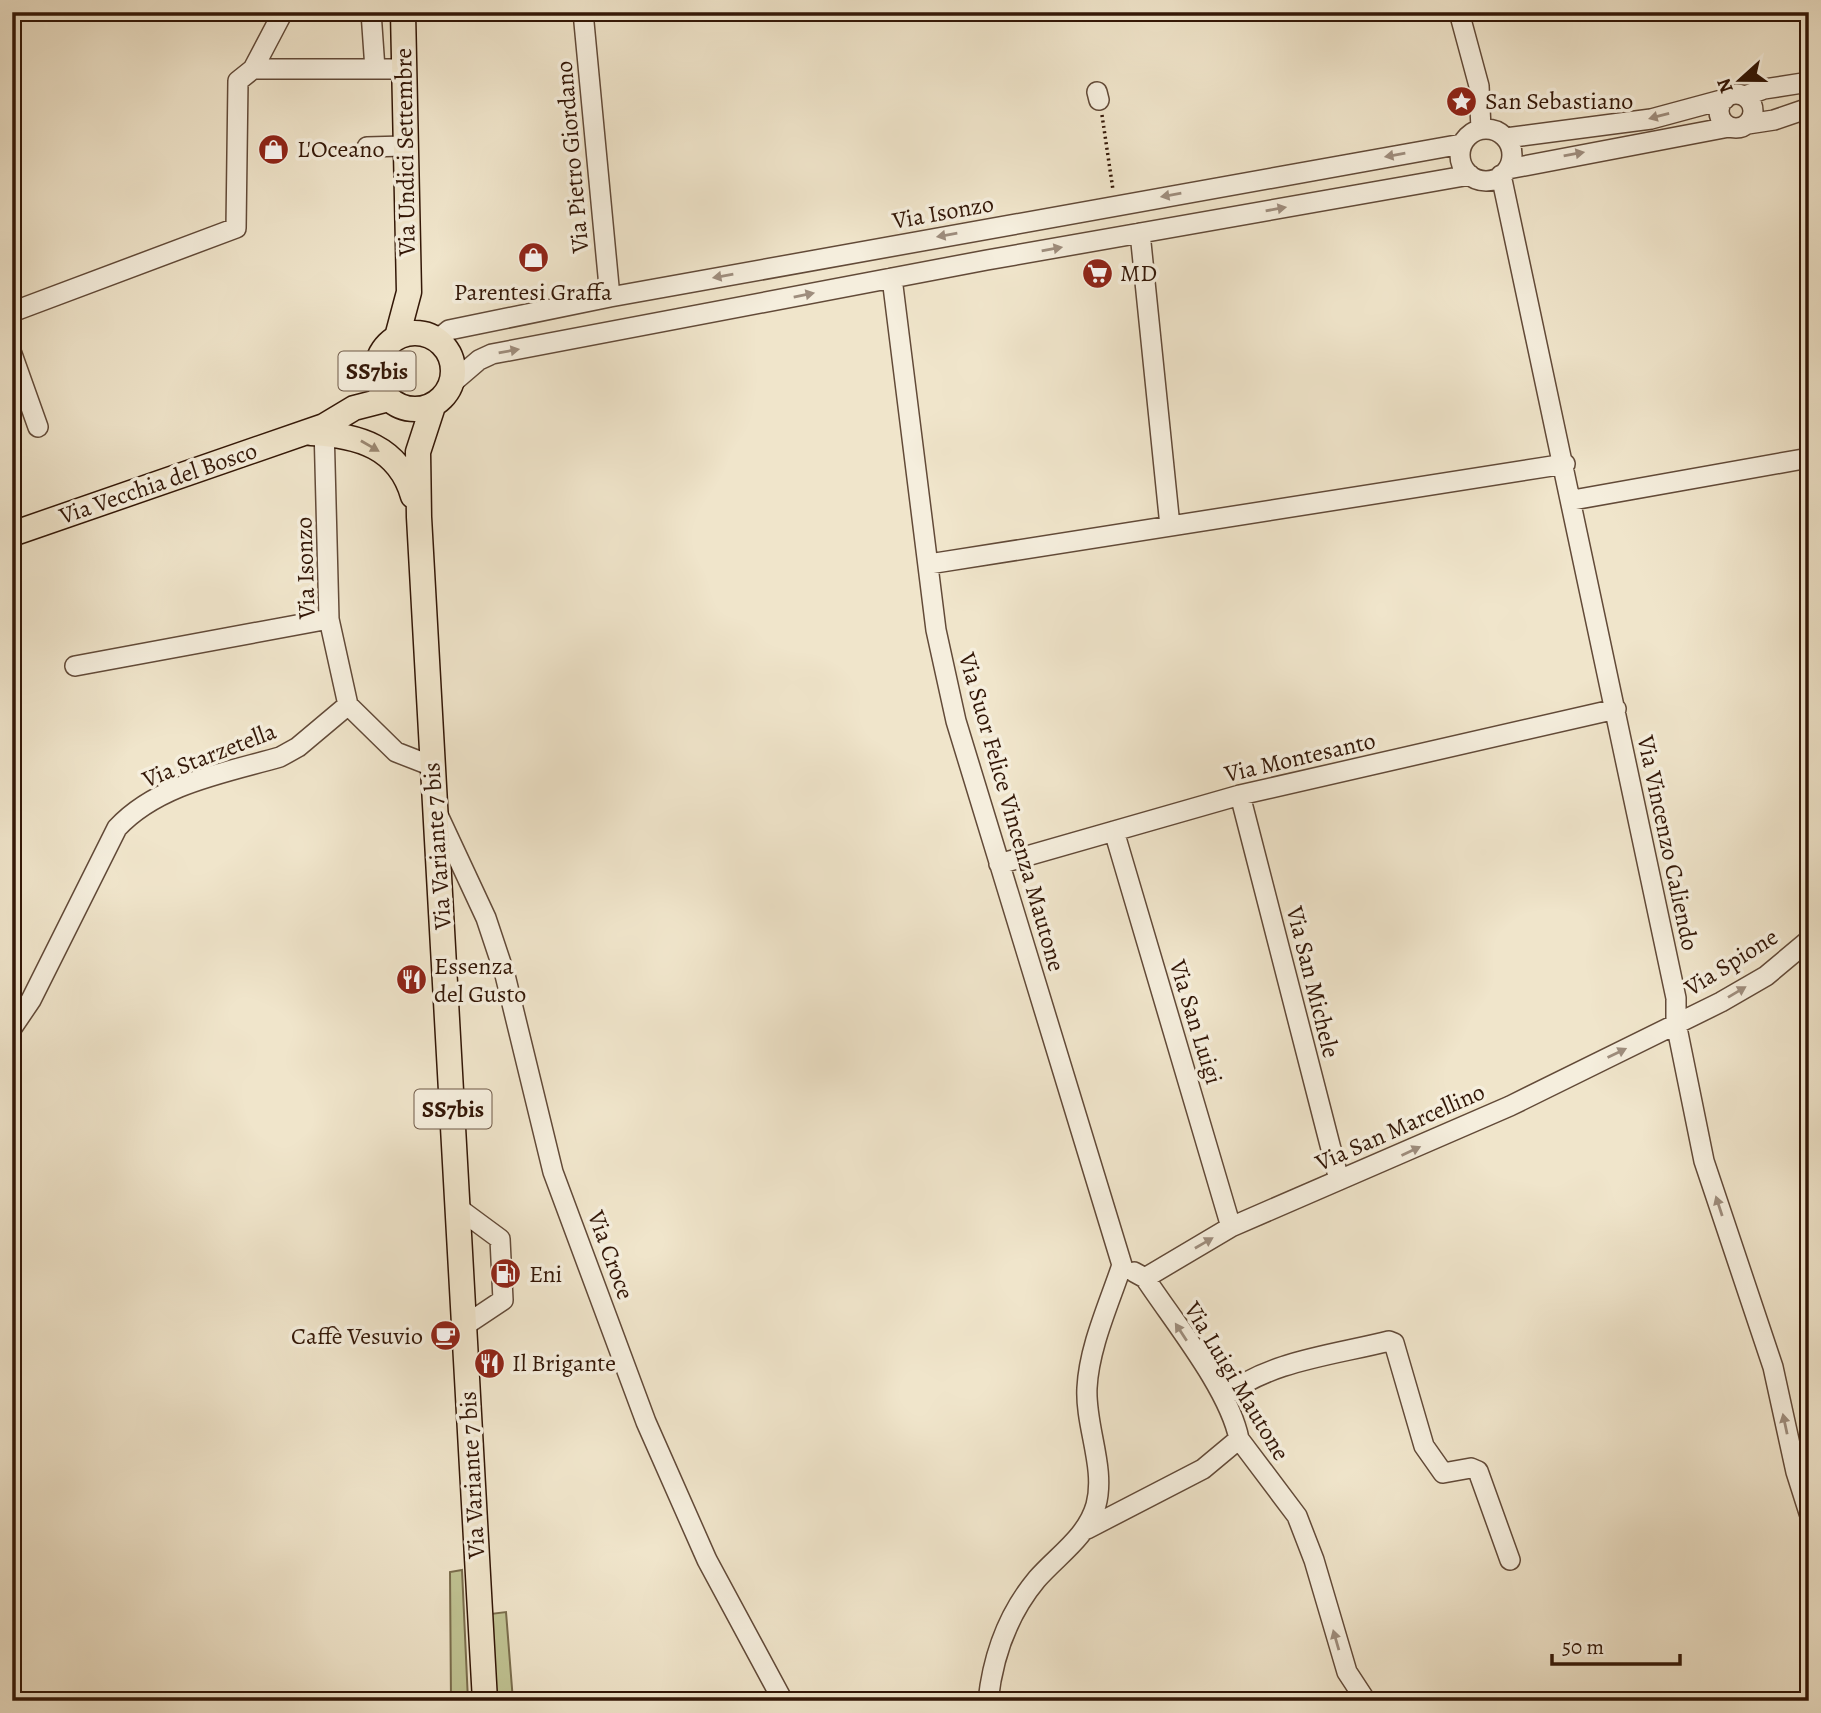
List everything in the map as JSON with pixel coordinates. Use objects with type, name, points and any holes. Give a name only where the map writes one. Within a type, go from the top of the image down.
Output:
[{"type":"main road","name":"Via Undici Settembre","points":[[403,12],[409,292]]},
{"type":"main road","name":"SS7bis","points":[[409,292],[433,337],[452,360],[451,384],[433,405],[415,410],[392,402],[377,378],[380,354],[397,337],[409,292]]},
{"type":"main road","name":"SS7bis","points":[[397,337],[419,332],[433,337]]},
{"type":"main road","name":"Via Vecchia del Bosco","points":[[318,431],[377,378]]},
{"type":"main road","name":"Via Vecchia del Bosco","points":[[12,534],[318,431],[354,408],[392,402]]},
{"type":"main road","name":"Via Variante 7 bis","points":[[392,402],[418,452]]},
{"type":"main road","name":"Via Variante 7 bis","points":[[433,405],[418,452],[419,517],[485,1701]]},
{"type":"main road","points":[[318,431],[367,442],[395,462],[409,480],[419,517]]},
{"type":"street","points":[[12,312],[236,228],[237,81],[253,69],[284,12]]},
{"type":"street","points":[[371,12],[375,69]]},
{"type":"street","name":"Via Pietro Giordano","points":[[583,12],[610,297]]},
{"type":"street","points":[[1460,12],[1479,86],[1481,129]]},
{"type":"street","points":[[253,69],[403,69]]},
{"type":"street","points":[[1470,175],[1460,161],[1462,144],[1473,131],[1490,129],[1506,138],[1651,119],[1764,89],[1809,82]]},
{"type":"street","points":[[1735,97],[1753,107],[1752,118],[1738,125]]},
{"type":"street","points":[[1735,97],[1720,115],[1738,125]]},
{"type":"street","points":[[451,384],[479,360],[492,354],[1017,255],[1470,175],[1489,181],[1505,172],[1553,158],[1774,120],[1809,108]]},
{"type":"street","points":[[1505,172],[1512,153],[1506,138]]},
{"type":"street","name":"Via Isonzo","points":[[433,337],[449,330],[610,297],[1462,144]]},
{"type":"street","points":[[367,147],[404,146]]},
{"type":"street","name":"Via Vincenzo Caliendo","points":[[1505,172],[1676,998],[1676,1023],[1704,1161],[1773,1367],[1796,1472],[1809,1513]]},
{"type":"street","points":[[1012,224],[1005,240],[1010,250],[1017,255]]},
{"type":"street","points":[[982,229],[989,235],[993,245],[988,261]]},
{"type":"street","points":[[1140,233],[1170,526]]},
{"type":"street","name":"Via Suor Felice Vincenza Mautone","points":[[892,278],[936,630],[956,721],[1122,1265]]},
{"type":"street","points":[[12,354],[38,427]]},
{"type":"street","name":"Via Isonzo","points":[[318,431],[330,619],[348,705]]},
{"type":"street","points":[[1573,500],[1809,458]]},
{"type":"street","points":[[929,564],[1565,464]]},
{"type":"street","points":[[75,666],[330,619]]},
{"type":"street","points":[[348,705],[396,751],[432,766]]},
{"type":"street","name":"Via Starzetella","points":[[12,1028],[31,1000],[117,828],[128,816],[158,796],[280,757],[298,747],[348,705]]},
{"type":"street","name":"Via Montesanto","points":[[999,864],[1240,795],[1616,709]]},
{"type":"street","name":"Via San Michele","points":[[1240,795],[1339,1180]]},
{"type":"street","name":"Via Croce","points":[[436,811],[486,918],[505,975],[553,1172],[646,1422],[707,1560],[783,1701]]},
{"type":"street","name":"Via San Luigi","points":[[1114,831],[1231,1227]]},
{"type":"street","name":"Via Spione","points":[[1676,1023],[1766,976],[1809,940]]},
{"type":"street","name":"Via San Marcellino","points":[[1145,1278],[1231,1227],[1510,1106],[1676,1023]]},
{"type":"street","points":[[458,1208],[500,1239],[502,1275],[503,1300],[464,1326]]},
{"type":"street","points":[[1087,1528],[1096,1503],[1098,1485],[1087,1390],[1090,1364],[1122,1265],[1145,1278]]},
{"type":"street","name":"Via Luigi Mautone","points":[[1145,1278],[1224,1397],[1239,1439],[1297,1516],[1314,1560],[1347,1672],[1366,1701]]},
{"type":"street","points":[[1224,1397],[1244,1381],[1284,1367],[1389,1341],[1394,1343],[1424,1446],[1443,1473],[1471,1468],[1478,1471],[1510,1560]]},
{"type":"street","points":[[988,1701],[991,1674],[1006,1624],[1036,1580],[1087,1528],[1203,1469],[1239,1439]]},
{"type":"path","points":[[1099,103],[1115,188],[1108,195]]},
{"type":"green space","points":[[462,1570],[468,1701],[451,1701],[450,1572]]},
{"type":"green space","points":[[506,1612],[513,1701],[496,1701],[490,1614]]},
{"type":"place","name":"San Sebastiano","points":[[1462,101]]},
{"type":"place","name":"L'Oceano","points":[[274,149]]},
{"type":"place","name":"Parentesi Graffa","points":[[533,258]]},
{"type":"place","name":"MD","points":[[1097,273]]},
{"type":"place","name":"Essenza del Gusto","points":[[411,980]]},
{"type":"place","name":"Eni","points":[[506,1274]]},
{"type":"place","name":"Caffè Vesuvio","points":[[446,1336]]},
{"type":"place","name":"Il Brigante","points":[[489,1363]]}]
